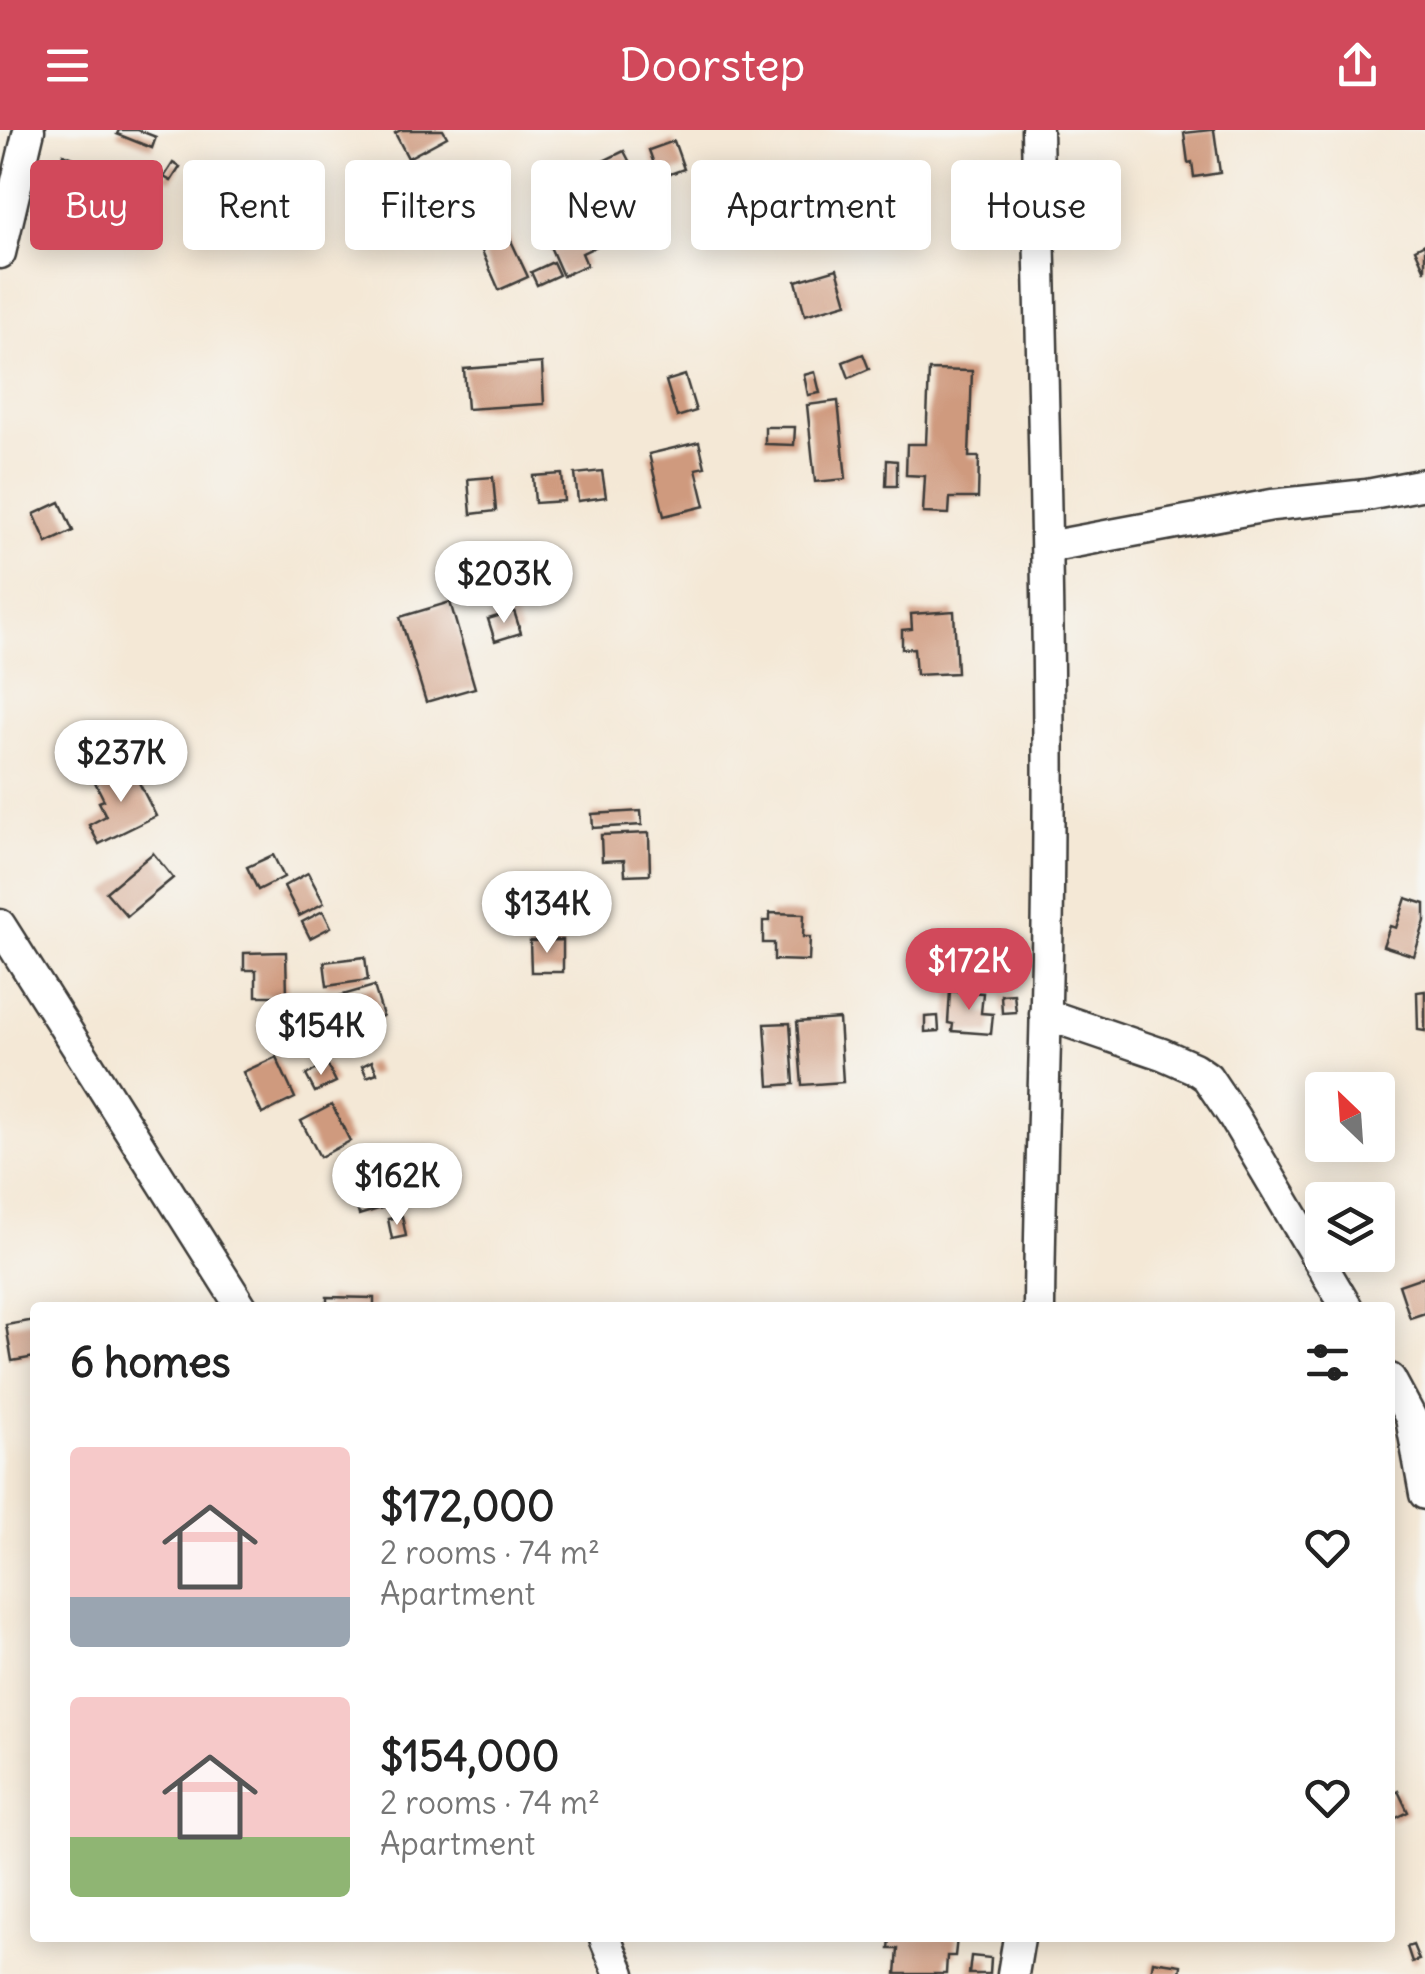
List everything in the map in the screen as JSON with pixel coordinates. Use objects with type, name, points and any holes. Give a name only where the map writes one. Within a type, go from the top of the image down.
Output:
[{"type":"street","points":[[0,253],[29,130]]},
{"type":"street","points":[[1037,130],[1047,547],[1048,887],[1039,1302]]},
{"type":"street","points":[[1047,547],[1272,505],[1367,495],[1425,484]]},
{"type":"street","points":[[0,925],[238,1302]]},
{"type":"street","points":[[1045,1014],[1144,1047],[1208,1077],[1343,1302]]},
{"type":"street","points":[[1395,1389],[1411,1418],[1425,1494]]},
{"type":"street","points":[[607,1942],[620,1974]]},
{"type":"street","points":[[1013,1974],[1018,1942]]},
{"type":"building","points":[[119,130],[138,130],[156,137],[152,148],[117,134]]},
{"type":"building","points":[[443,130],[447,137],[408,158],[395,133]]},
{"type":"building","points":[[1214,130],[1220,173],[1194,177],[1184,133]]},
{"type":"building","points":[[674,141],[684,169],[671,174],[671,160],[653,160],[649,150]]},
{"type":"building","points":[[624,151],[629,160],[605,160]]},
{"type":"building","points":[[173,163],[180,167],[171,181],[164,177]]},
{"type":"building","points":[[511,241],[528,277],[499,290],[482,250],[511,250]]},
{"type":"building","points":[[1425,244],[1425,271],[1415,249]]},
{"type":"building","points":[[552,250],[588,250],[582,253],[587,265],[563,276]]},
{"type":"building","points":[[553,262],[559,275],[537,285],[531,272]]},
{"type":"building","points":[[837,269],[847,303],[805,315],[796,281]]},
{"type":"building","points":[[863,354],[869,369],[849,378],[843,362]]},
{"type":"building","points":[[542,363],[544,404],[467,409],[464,369]]},
{"type":"building","points":[[929,370],[972,371],[969,457],[979,457],[978,498],[950,498],[949,514],[923,513],[925,476],[906,475],[907,444],[926,444]]},
{"type":"building","points":[[815,372],[820,393],[808,395],[804,375]]},
{"type":"building","points":[[685,375],[696,411],[677,417],[666,381]]},
{"type":"building","points":[[838,401],[846,479],[815,482],[807,405]]},
{"type":"building","points":[[765,427],[795,427],[794,445],[765,444]]},
{"type":"building","points":[[699,442],[705,467],[696,469],[705,506],[664,516],[649,454]]},
{"type":"building","points":[[887,460],[897,461],[897,486],[886,486]]},
{"type":"building","points":[[602,471],[606,497],[578,501],[575,474]]},
{"type":"building","points":[[562,474],[564,501],[535,503],[533,476]]},
{"type":"building","points":[[493,477],[496,511],[471,514],[468,479]]},
{"type":"building","points":[[60,502],[73,531],[47,543],[34,514]]},
{"type":"building","points":[[450,602],[475,688],[426,702],[400,617]]},
{"type":"building","points":[[514,611],[521,633],[495,641],[488,619]]},
{"type":"building","points":[[954,611],[957,673],[916,675],[914,648],[902,649],[902,630],[912,629],[911,614]]},
{"type":"building","points":[[130,765],[156,816],[99,844],[89,825],[106,816],[99,802],[104,800],[95,782]]},
{"type":"building","points":[[641,811],[642,825],[593,828],[592,814]]},
{"type":"building","points":[[649,833],[650,874],[625,875],[624,860],[602,861],[601,835]]},
{"type":"building","points":[[153,853],[173,878],[127,916],[106,892]]},
{"type":"building","points":[[273,855],[284,877],[258,890],[247,867]]},
{"type":"building","points":[[308,873],[324,903],[299,916],[284,886]]},
{"type":"building","points":[[1406,898],[1425,904],[1425,921],[1414,956],[1383,946],[1390,926],[1396,928]]},
{"type":"building","points":[[323,911],[331,927],[310,938],[302,922]]},
{"type":"building","points":[[770,913],[804,914],[803,937],[810,937],[809,961],[774,960],[774,943],[763,943],[763,921],[770,921]]},
{"type":"building","points":[[563,940],[563,972],[531,972],[530,941]]},
{"type":"building","points":[[286,952],[287,996],[256,996],[256,970],[244,970],[244,953]]},
{"type":"building","points":[[365,957],[368,980],[327,986],[324,962]]},
{"type":"building","points":[[374,986],[383,1016],[355,1025],[351,1011],[344,1013],[339,996]]},
{"type":"building","points":[[950,991],[983,993],[981,1013],[993,1014],[991,1034],[952,1031],[953,1024],[948,1023]]},
{"type":"building","points":[[1425,991],[1425,1031],[1418,1030],[1417,992]]},
{"type":"building","points":[[1014,994],[1016,1012],[1002,1013],[1001,995]]},
{"type":"building","points":[[938,1016],[939,1031],[925,1032],[925,1017]]},
{"type":"building","points":[[839,1019],[843,1082],[802,1085],[797,1022]]},
{"type":"building","points":[[790,1023],[794,1084],[769,1086],[765,1024]]},
{"type":"building","points":[[276,1057],[295,1098],[262,1114],[243,1072]]},
{"type":"building","points":[[372,1061],[377,1073],[367,1077],[362,1066]]},
{"type":"building","points":[[327,1064],[336,1082],[315,1092],[306,1075]]},
{"type":"building","points":[[332,1105],[350,1141],[320,1157],[301,1121]]},
{"type":"building","points":[[376,1187],[382,1208],[359,1215],[353,1194]]},
{"type":"building","points":[[402,1216],[406,1236],[392,1239],[388,1219]]},
{"type":"building","points":[[1425,1276],[1425,1313],[1410,1318],[1399,1285]]},
{"type":"building","points":[[327,1297],[374,1298],[374,1302],[327,1302]]},
{"type":"building","points":[[30,1321],[30,1358],[12,1361],[6,1325]]},
{"type":"building","points":[[1398,1791],[1408,1812],[1395,1818]]},
{"type":"building","points":[[890,1942],[957,1942],[955,1956],[947,1956],[946,1974],[896,1974],[898,1949],[889,1949]]},
{"type":"building","points":[[1413,1945],[1419,1960],[1412,1962],[1407,1947]]},
{"type":"building","points":[[971,1956],[991,1958],[990,1974],[969,1974]]},
{"type":"building","points":[[1153,1961],[1181,1965],[1180,1974],[1151,1974]]}]
